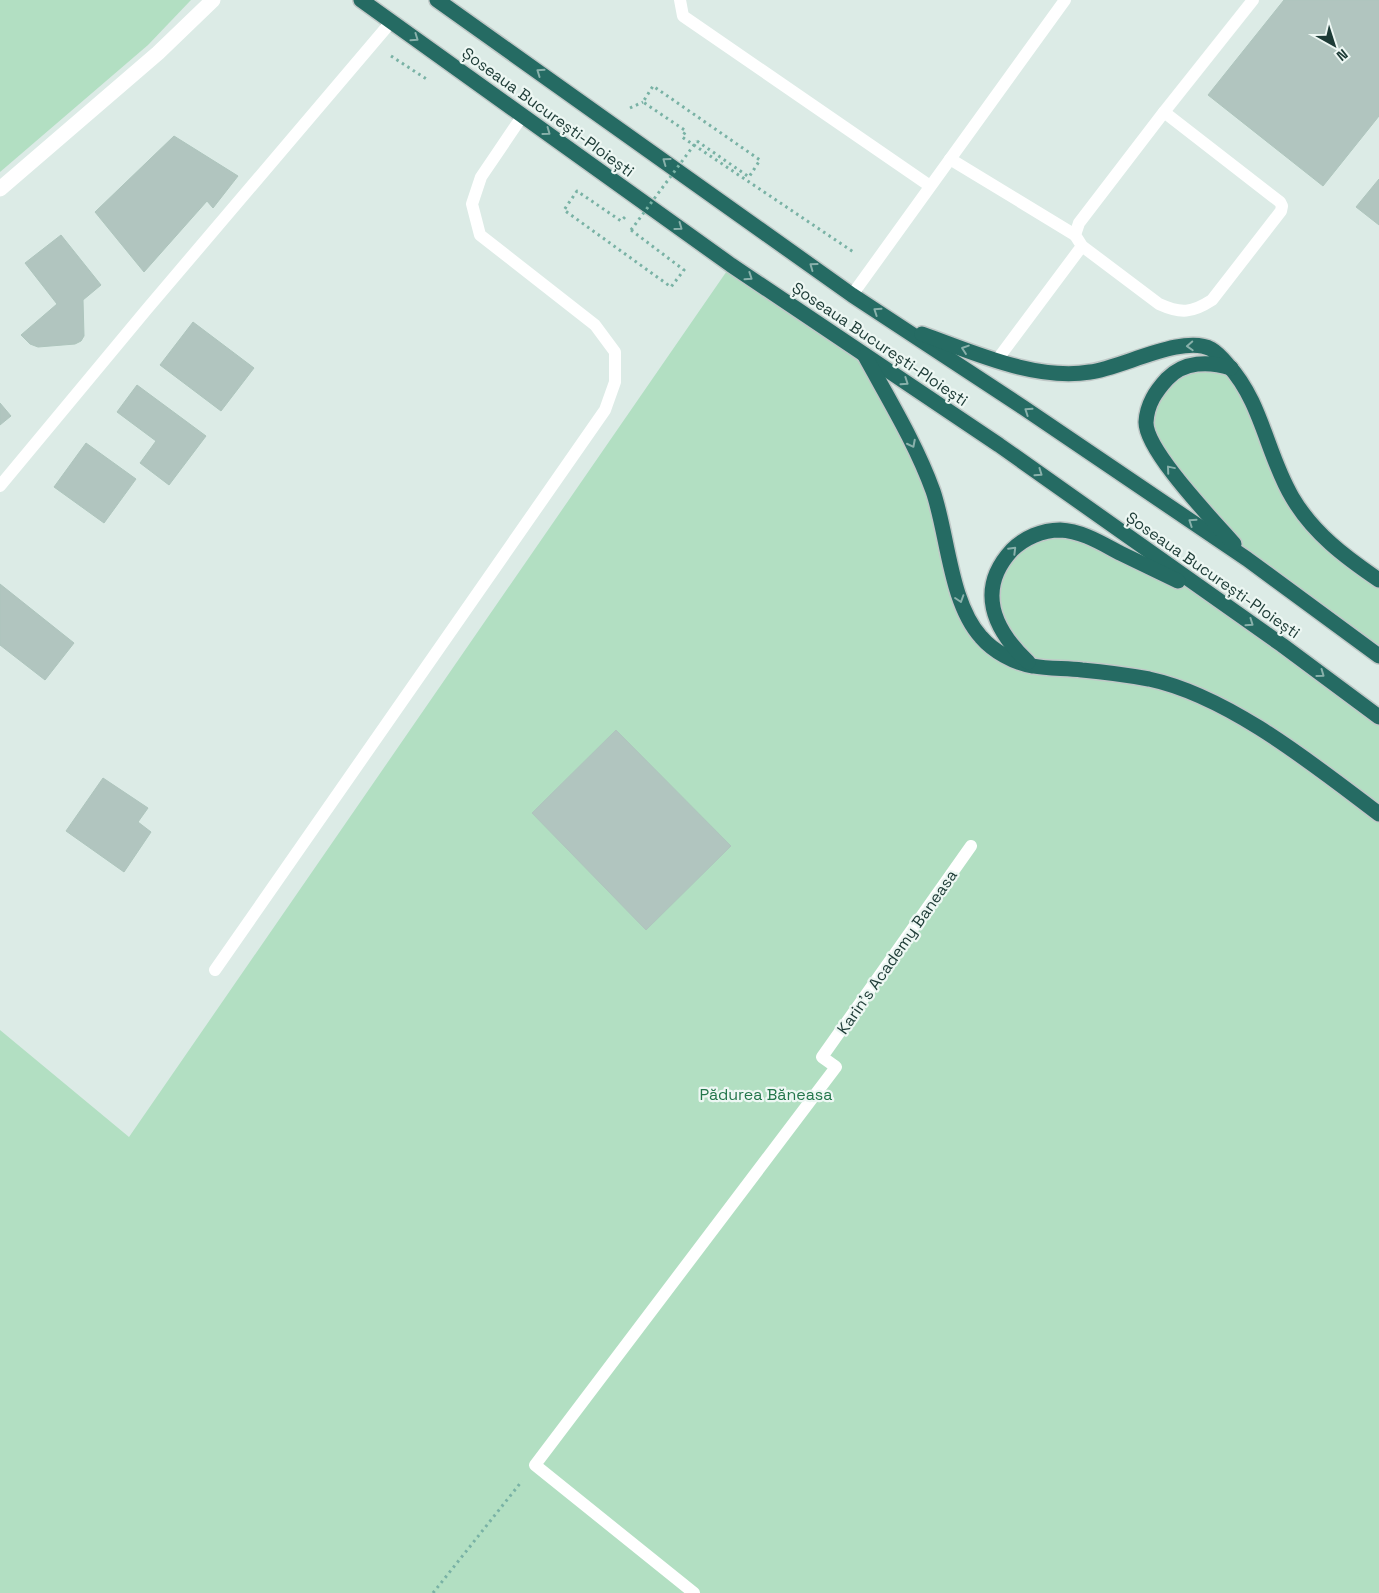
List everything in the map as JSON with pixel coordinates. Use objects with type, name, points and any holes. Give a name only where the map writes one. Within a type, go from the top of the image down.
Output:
[{"type":"highway","name":"Șoseaua București-Ploiești","points":[[360,0],[731,265],[999,444],[1282,645],[1379,717]]},
{"type":"highway","name":"Șoseaua București-Ploiești","points":[[438,0],[852,295],[1024,408],[1247,559],[1379,656]]},
{"type":"highway","points":[[901,328],[997,360],[1034,370],[1069,374],[1111,368],[1187,345],[1200,345],[1211,350],[1242,381],[1252,399],[1283,479],[1303,514],[1329,542],[1379,580]]},
{"type":"highway","points":[[864,355],[922,462],[942,524],[960,600],[969,621],[981,637],[998,651],[1016,661],[1032,666],[1149,679],[1178,687],[1207,699],[1242,718],[1292,750],[1379,814]]},
{"type":"highway","points":[[1231,368],[1218,364],[1201,363],[1184,366],[1170,375],[1157,390],[1149,404],[1146,424],[1151,441],[1164,463],[1247,559]]},
{"type":"highway","points":[[1032,666],[1015,650],[1001,632],[994,613],[991,596],[994,577],[1004,559],[1029,537],[1044,532],[1060,530],[1093,538],[1218,600]]},
{"type":"street","points":[[0,189],[158,53],[213,0]]},
{"type":"lane","points":[[680,0],[683,16],[930,186]]},
{"type":"lane","points":[[852,295],[1066,0]]},
{"type":"lane","points":[[997,360],[1078,240],[1079,222],[1253,0]]},
{"type":"lane","points":[[0,486],[147,309],[391,22]]},
{"type":"lane","points":[[950,159],[1078,240],[1159,304],[1172,310],[1186,312],[1212,300],[1281,211],[1282,206],[1280,202],[1164,112]]},
{"type":"lane","points":[[215,970],[605,410],[615,382],[615,352],[595,325],[480,235],[472,204],[481,177],[523,115]]},
{"type":"lane","name":"Karin's Academy Baneasa","points":[[535,1465],[836,1067],[822,1057],[971,846]]},
{"type":"lane","points":[[535,1465],[694,1593]]},
{"type":"path","points":[[621,222],[577,191],[564,210],[671,287],[684,270],[631,230],[697,141],[749,177],[760,160],[653,86],[642,102],[686,131],[682,137],[873,265]]},
{"type":"path","points":[[433,1593],[535,1465]]},
{"type":"green space","points":[[0,0],[191,0],[148,45],[0,172]]},
{"type":"green space","name":"Pădurea Băneasa","points":[[731,265],[864,355],[911,442],[960,600],[997,651],[1015,650],[991,596],[1017,546],[1073,533],[1218,600],[1379,717],[1379,1593],[0,1593],[0,1030],[129,1137]]},
{"type":"green space","points":[[1184,366],[1231,368],[1292,497],[1379,580],[1379,656],[1247,559],[1151,441],[1149,404]]},
{"type":"building","points":[[1284,0],[1379,0],[1379,116],[1323,186],[1208,95]]},
{"type":"building","points":[[174,136],[238,176],[213,208],[207,201],[144,272],[95,212]]},
{"type":"building","points":[[1379,179],[1379,225],[1356,207]]},
{"type":"building","points":[[61,235],[101,285],[83,300],[84,336],[81,341],[75,344],[38,347],[30,344],[21,335],[57,304],[25,263]]},
{"type":"building","points":[[193,322],[254,368],[221,411],[160,365]]},
{"type":"building","points":[[137,385],[206,436],[169,485],[140,463],[156,441],[117,412]]},
{"type":"building","points":[[0,403],[11,416],[0,425]]},
{"type":"building","points":[[86,443],[136,479],[104,523],[54,487]]},
{"type":"building","points":[[0,584],[74,643],[45,680],[0,645]]},
{"type":"building","points":[[616,730],[731,846],[646,930],[532,813]]},
{"type":"building","points":[[103,778],[148,808],[138,822],[151,832],[124,872],[66,831]]}]
